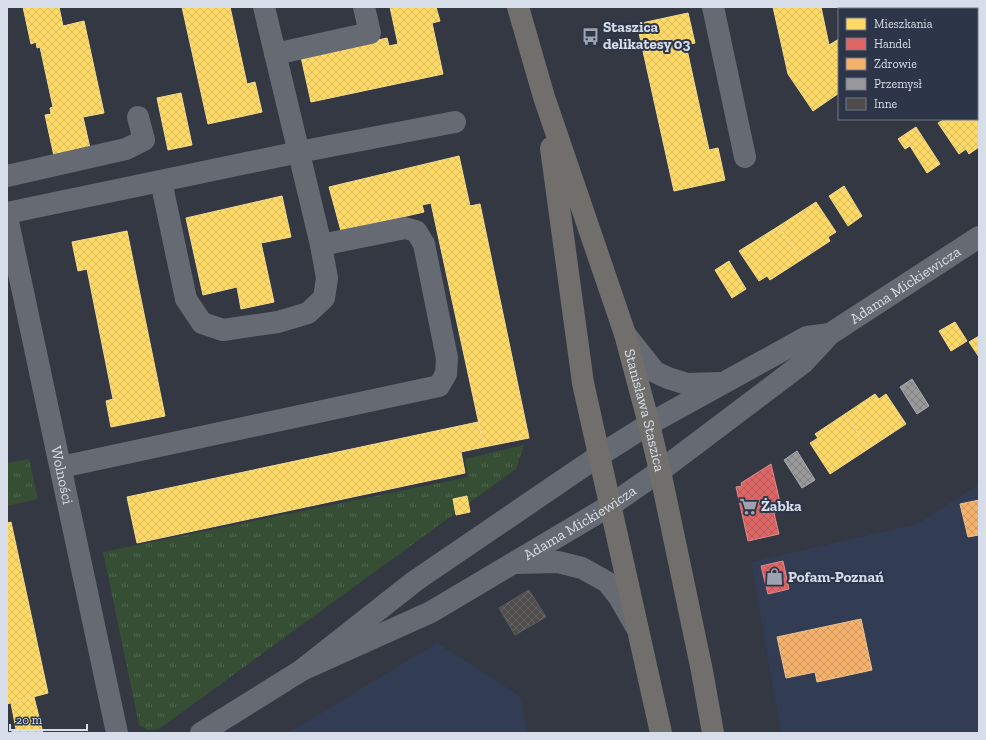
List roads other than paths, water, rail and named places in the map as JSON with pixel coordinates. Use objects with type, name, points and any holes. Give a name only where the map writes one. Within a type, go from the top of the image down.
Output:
[{"type":"main road","name":"Stanisława Staszica","points":[[518,7],[544,97],[625,334],[660,471],[702,671],[713,733]]},
{"type":"main road","name":"Stanisława Staszica","points":[[544,97],[584,382],[661,733]]},
{"type":"street","points":[[161,181],[186,299],[202,323],[223,330],[278,322],[308,313],[324,298],[327,278],[321,245],[264,7]]},
{"type":"street","points":[[275,54],[370,33],[364,7]]},
{"type":"street","points":[[713,7],[745,157]]},
{"type":"street","points":[[7,176],[126,149],[144,140],[138,117]]},
{"type":"street","points":[[7,213],[299,152],[455,122]]},
{"type":"street","name":"Wolności","points":[[7,217],[117,733]]},
{"type":"street","points":[[61,467],[439,386],[446,374],[447,358],[424,244],[416,231],[405,228],[321,245]]},
{"type":"street","name":"Adama Mickiewicza","points":[[302,670],[431,612],[611,505],[660,471],[803,363],[830,334],[979,237]]},
{"type":"street","name":"Adama Mickiewicza","points":[[625,334],[654,372],[687,384],[725,382]]},
{"type":"street","name":"Adama Mickiewicza","points":[[201,733],[302,670],[415,581],[600,455],[649,424],[808,337],[830,334]]},
{"type":"street","points":[[514,563],[558,562],[582,568],[607,582],[619,597],[639,632]]},
{"type":"place","name":"Staszica delikatesy 03","points":[[590,36]]},
{"type":"place","name":"Żabka","points":[[748,506]]},
{"type":"place","name":"Pofam-Poznań","points":[[775,577]]}]
